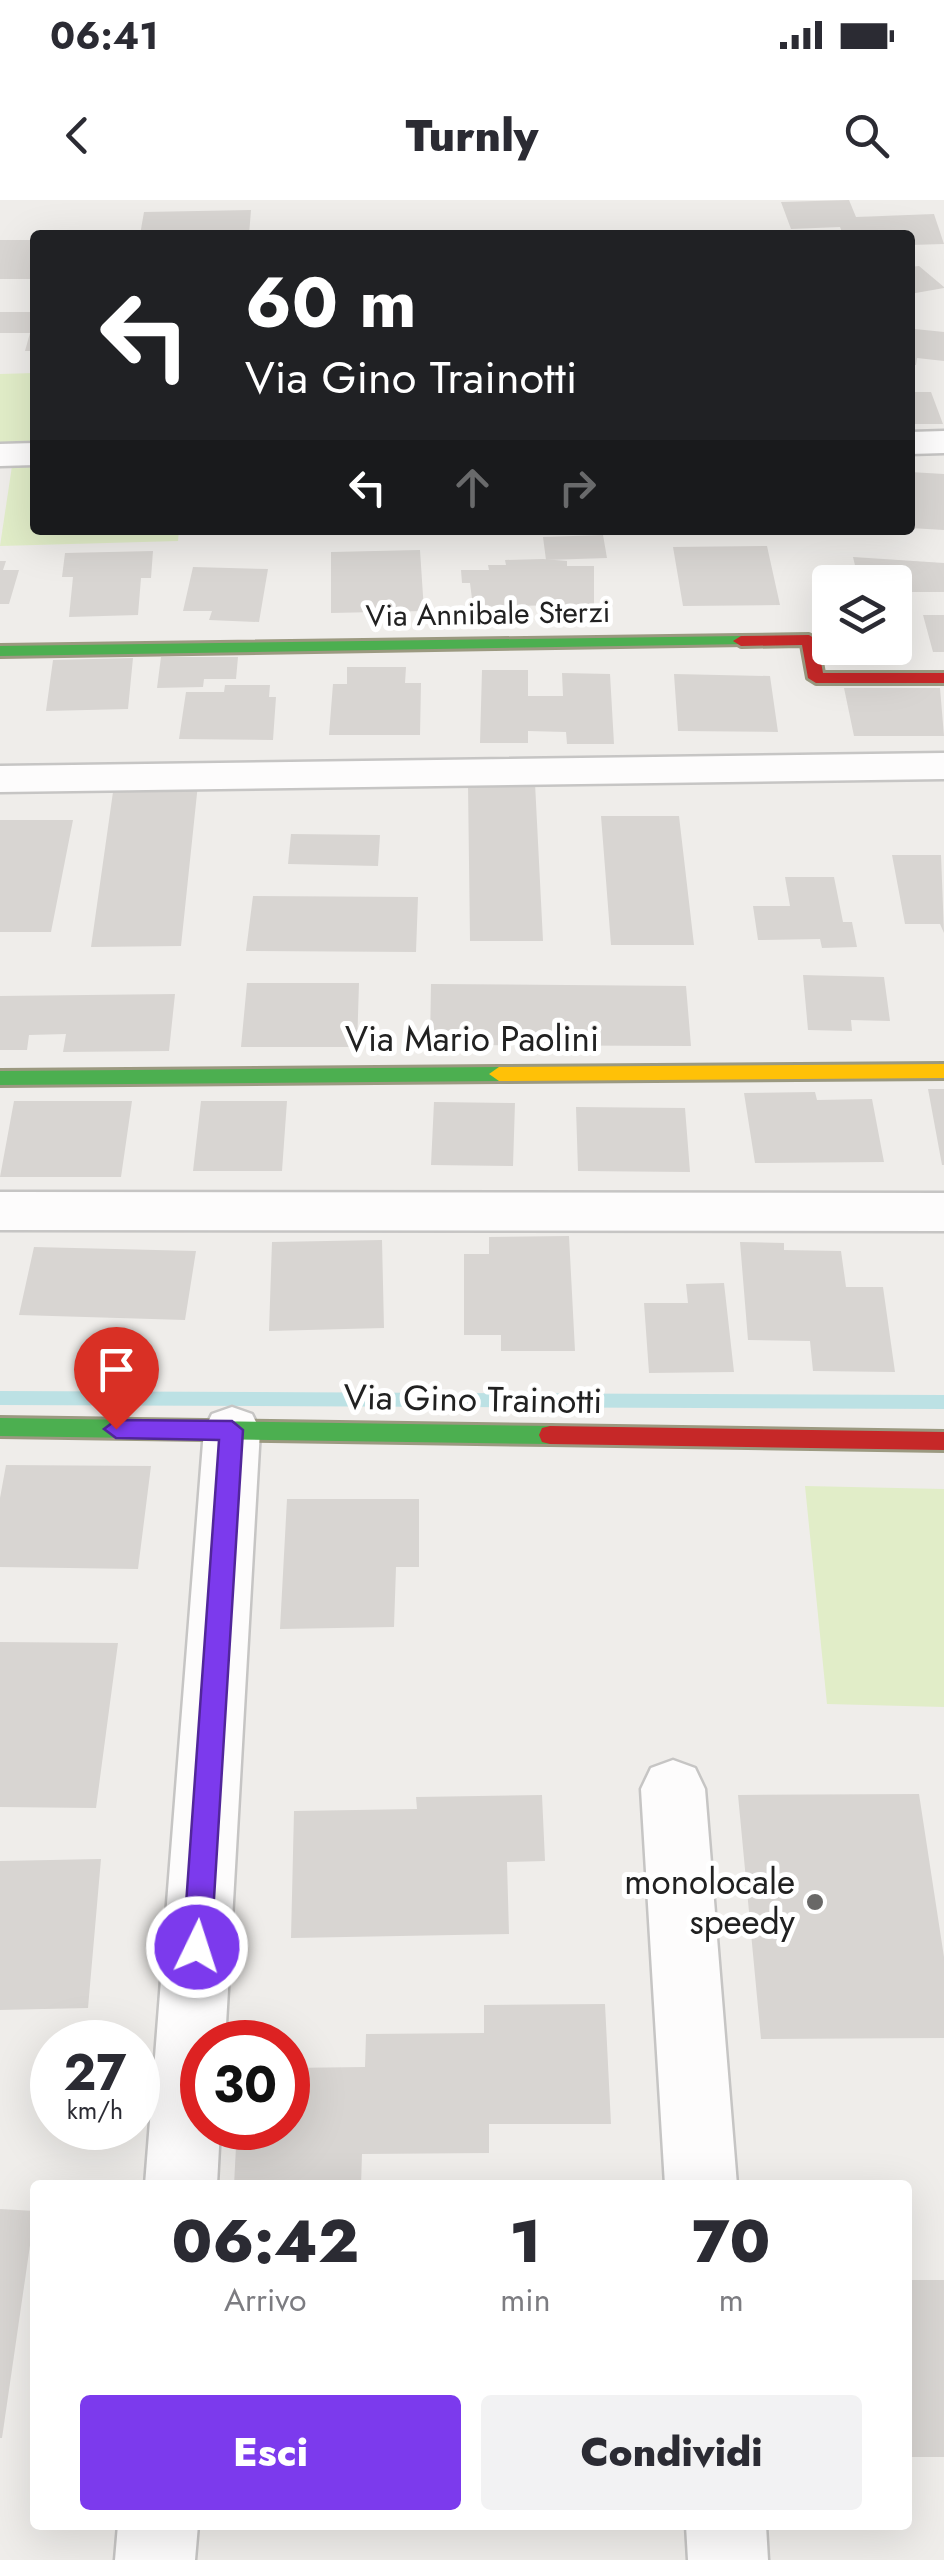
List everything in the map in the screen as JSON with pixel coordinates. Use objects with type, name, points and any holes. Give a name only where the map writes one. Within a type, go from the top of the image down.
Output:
[{"type":"street","points":[[915,443],[944,442]]},
{"type":"street","points":[[0,454],[30,454]]},
{"type":"street","name":"Via Annibale Sterzi","points":[[0,651],[808,640],[816,678],[944,678]]},
{"type":"street","points":[[0,780],[944,766]]},
{"type":"street","name":"Via Mario Paolini","points":[[0,1078],[944,1071]]},
{"type":"street","points":[[0,1210],[944,1212]]},
{"type":"street","name":"Via Gino Trainotti","points":[[0,1428],[944,1441]]},
{"type":"street","points":[[181,2180],[232,1430]]},
{"type":"street","points":[[673,1789],[701,2180]]},
{"type":"street","points":[[156,2560],[158,2530]]},
{"type":"street","points":[[726,2530],[728,2560]]},
{"type":"green space","points":[[30,373],[30,443],[0,443],[0,374]]},
{"type":"green space","points":[[30,465],[30,535],[179,535],[178,541],[0,546],[12,466]]},
{"type":"green space","points":[[805,1486],[944,1489],[944,1707],[827,1704]]},
{"type":"building","points":[[849,200],[856,217],[934,214],[944,244],[915,245],[915,230],[791,229],[781,202]]},
{"type":"building","points":[[251,210],[249,230],[141,230],[144,212]]},
{"type":"building","points":[[0,240],[30,240],[30,279],[0,279]]},
{"type":"building","points":[[915,266],[919,266],[944,288],[915,293]]},
{"type":"building","points":[[0,312],[30,312],[30,333],[0,333]]},
{"type":"building","points":[[915,329],[944,332],[944,361],[917,358],[916,365]]},
{"type":"building","points":[[915,392],[931,392],[943,424],[915,424]]},
{"type":"building","points":[[915,472],[944,474],[944,530],[915,528]]},
{"type":"building","points":[[603,535],[607,558],[546,560],[543,537]]},
{"type":"building","points":[[767,546],[780,605],[683,606],[673,547]]},
{"type":"building","points":[[420,550],[424,611],[331,613],[331,552]]},
{"type":"building","points":[[153,551],[151,578],[141,578],[138,615],[69,617],[73,577],[62,577],[65,553]]},
{"type":"building","points":[[853,557],[944,563],[944,592],[912,592],[912,565],[855,565]]},
{"type":"building","points":[[505,560],[567,561],[567,566],[594,566],[594,604],[473,607],[470,583],[462,583],[461,570],[489,570],[488,565],[506,565]]},
{"type":"building","points":[[0,561],[6,561],[3,570],[19,570],[9,604],[0,604]]},
{"type":"building","points":[[193,567],[268,569],[259,622],[209,620],[212,611],[183,611]]},
{"type":"building","points":[[923,615],[944,615],[944,652],[933,652]]},
{"type":"building","points":[[161,657],[238,657],[236,679],[204,679],[203,687],[157,688]]},
{"type":"building","points":[[133,658],[128,709],[46,711],[53,660]]},
{"type":"building","points":[[347,667],[406,667],[405,683],[421,683],[420,735],[329,735],[333,684],[347,684]]},
{"type":"building","points":[[482,670],[528,670],[528,696],[563,696],[562,673],[610,674],[614,744],[567,744],[566,732],[528,731],[528,743],[480,743]]},
{"type":"building","points":[[674,674],[770,676],[778,732],[678,731]]},
{"type":"building","points":[[225,685],[270,685],[269,697],[276,697],[273,740],[179,739],[186,692],[224,692]]},
{"type":"building","points":[[844,688],[940,688],[944,736],[854,736]]},
{"type":"building","points":[[535,783],[543,941],[470,941],[468,784]]},
{"type":"building","points":[[198,784],[181,946],[91,947],[114,785]]},
{"type":"building","points":[[601,816],[679,816],[694,945],[611,945]]},
{"type":"building","points":[[0,820],[73,820],[51,932],[0,932]]},
{"type":"building","points":[[291,834],[380,835],[378,866],[288,864]]},
{"type":"building","points":[[892,855],[941,855],[944,933],[940,924],[905,924]]},
{"type":"building","points":[[785,877],[834,877],[843,922],[852,922],[857,947],[822,948],[820,939],[758,940],[753,906],[790,906]]},
{"type":"building","points":[[253,896],[418,897],[416,952],[246,951]]},
{"type":"building","points":[[803,975],[884,977],[890,1021],[851,1020],[852,1031],[808,1030]]},
{"type":"building","points":[[247,983],[359,983],[357,1047],[241,1047]]},
{"type":"building","points":[[431,984],[686,986],[691,1046],[430,1045]]},
{"type":"building","points":[[175,994],[169,1051],[63,1052],[66,1034],[29,1035],[27,1050],[0,1050],[0,996]]},
{"type":"building","points":[[928,1089],[944,1089],[944,1165],[942,1165]]},
{"type":"building","points":[[815,1092],[817,1100],[872,1099],[884,1162],[755,1163],[744,1093]]},
{"type":"building","points":[[14,1101],[132,1101],[121,1177],[0,1177]]},
{"type":"building","points":[[201,1101],[287,1101],[282,1171],[193,1171]]},
{"type":"building","points":[[434,1102],[515,1103],[513,1166],[431,1165]]},
{"type":"building","points":[[576,1107],[685,1108],[690,1172],[578,1171]]},
{"type":"building","points":[[569,1236],[575,1351],[501,1351],[501,1335],[464,1335],[464,1254],[489,1254],[489,1237]]},
{"type":"building","points":[[382,1240],[384,1328],[269,1331],[272,1242]]},
{"type":"building","points":[[740,1242],[784,1243],[784,1250],[841,1251],[846,1287],[883,1287],[895,1372],[813,1371],[810,1341],[748,1340]]},
{"type":"building","points":[[34,1247],[196,1251],[185,1320],[19,1315]]},
{"type":"building","points":[[724,1283],[734,1372],[649,1373],[644,1303],[688,1303],[686,1284]]},
{"type":"building","points":[[6,1465],[151,1466],[138,1569],[0,1567],[0,1498]]},
{"type":"building","points":[[287,1499],[419,1499],[419,1567],[396,1567],[394,1627],[280,1629]]},
{"type":"building","points":[[0,1642],[118,1643],[96,1808],[0,1807]]},
{"type":"building","points":[[919,1794],[944,1957],[944,2038],[761,2039],[738,1795]]},
{"type":"building","points":[[542,1795],[545,1861],[507,1862],[509,1934],[291,1938],[294,1811],[417,1809],[416,1797]]},
{"type":"building","points":[[101,1859],[88,2008],[0,2010],[0,1861]]},
{"type":"building","points":[[605,2004],[611,2124],[489,2124],[489,2153],[362,2154],[361,2180],[234,2180],[236,2150],[310,2150],[310,2068],[365,2067],[366,2034],[484,2033],[484,2005]]},
{"type":"building","points":[[0,2209],[30,2211],[30,2245],[0,2438]]},
{"type":"building","points":[[912,2280],[944,2280],[944,2457],[912,2457]]},
{"type":"waterway","points":[[0,1398],[944,1402]]},
{"type":"traffic: fast","points":[[0,651],[741,641]]},
{"type":"traffic: fast","points":[[0,1078],[499,1074]]},
{"type":"traffic: fast","points":[[0,1427],[550,1435]]},
{"type":"traffic: slow","points":[[499,1074],[944,1071]]},
{"type":"traffic: jam","points":[[741,641],[809,640],[816,678],[944,678]]},
{"type":"traffic: jam","points":[[550,1435],[944,1441]]},
{"type":"place","name":"monolocale speedy","points":[[815,1902]]},
{"type":"route","points":[[116,1429],[232,1430],[197,1947]]}]
